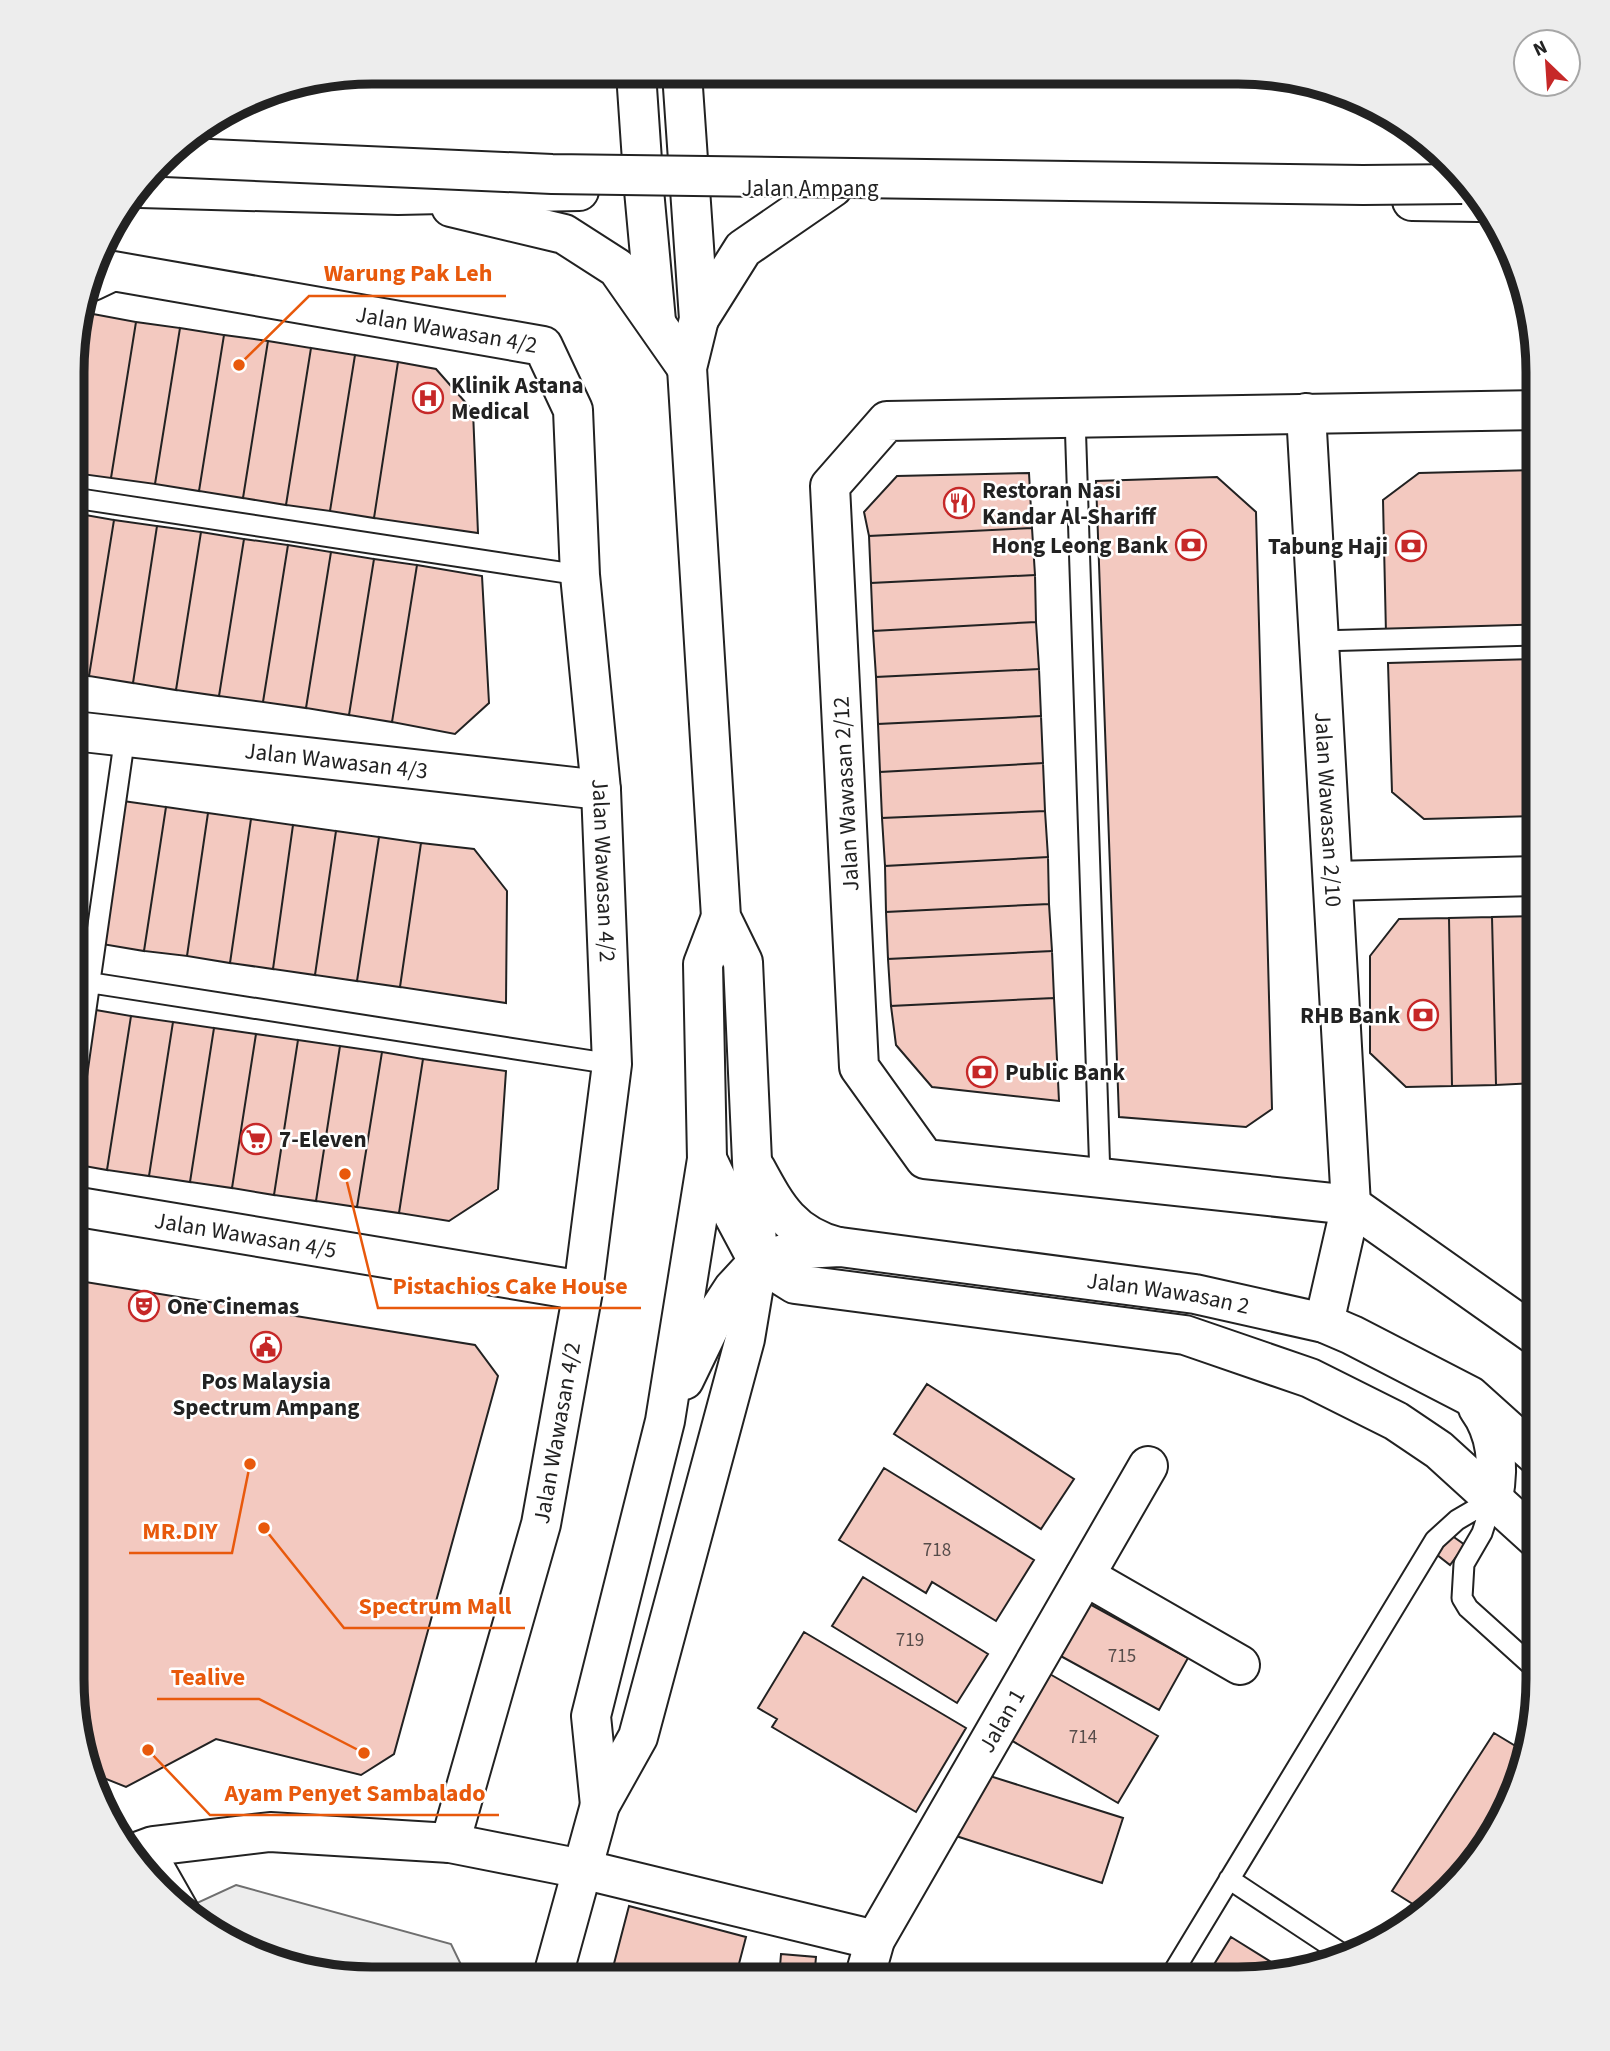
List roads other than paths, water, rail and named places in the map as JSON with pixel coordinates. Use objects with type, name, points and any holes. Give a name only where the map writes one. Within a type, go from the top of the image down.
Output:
[{"type":"main road","points":[[637,84],[656,323]]},
{"type":"main road","points":[[555,1967],[600,1805],[638,1737],[745,1339],[758,1261],[743,962],[722,917],[687,369],[699,319],[683,84]]},
{"type":"main road","points":[[180,158],[566,174],[1456,184]]},
{"type":"main road","points":[[699,319],[743,248],[833,187]]},
{"type":"main road","name":"Jalan Ampang","points":[[151,188],[398,195],[833,187],[1470,202]]},
{"type":"main road","points":[[398,195],[564,234],[617,268],[687,369]]},
{"type":"main road","name":"Jalan Wawasan 4/2","points":[[100,277],[113,271],[543,346],[573,411],[580,575],[601,790],[612,1064],[583,1291],[541,1524],[450,1843]]},
{"type":"main road","name":"Jalan Wawasan 2/12","points":[[1351,1205],[925,1159],[859,1067],[830,486],[887,421],[1526,410]]},
{"type":"main road","name":"Jalan Wawasan 2/10","points":[[1306,413],[1351,1205],[1324,1323]]},
{"type":"main road","name":"Jalan Wawasan 4/3","points":[[84,732],[601,790]]},
{"type":"main road","points":[[1333,881],[1526,876]]},
{"type":"main road","points":[[600,1805],[592,1716],[665,1421],[707,1159],[703,964],[722,917]]},
{"type":"main road","points":[[707,1159],[758,1261]]},
{"type":"main road","points":[[751,1161],[773,1201],[787,1219],[804,1234],[840,1247]]},
{"type":"main road","points":[[1351,1205],[1526,1329]]},
{"type":"main road","name":"Jalan Wawasan 4/5","points":[[84,1208],[583,1291]]},
{"type":"main road","name":"Jalan Wawasan 2","points":[[758,1261],[802,1248],[840,1247],[1195,1294],[1324,1323],[1470,1396],[1526,1446]]},
{"type":"main road","points":[[665,1421],[713,1318],[733,1289],[758,1261]]},
{"type":"main road","name":"Jalan Wawasan 2","points":[[758,1261],[795,1283],[822,1288],[1185,1335],[1310,1378],[1396,1421],[1439,1451],[1526,1529]]},
{"type":"main road","points":[[745,1339],[767,1316],[791,1300],[822,1288]]},
{"type":"main road","points":[[1470,1396],[1493,1437],[1497,1457],[1493,1499],[1526,1500]]},
{"type":"main road","name":"Jalan 1","points":[[867,1967],[875,1940],[1148,1466]]},
{"type":"main road","points":[[1085,1576],[1240,1665]]},
{"type":"main road","points":[[144,1849],[270,1832],[450,1843],[582,1869],[875,1940]]},
{"type":"lane","points":[[1075,417],[1100,1178]]},
{"type":"lane","points":[[84,500],[580,575]]},
{"type":"lane","points":[[1319,641],[1526,635]]},
{"type":"lane","points":[[84,970],[125,736]]},
{"type":"lane","points":[[84,981],[612,1064]]},
{"type":"lane","points":[[1493,1499],[1482,1533],[1464,1564],[1462,1598],[1468,1608],[1526,1660]]},
{"type":"lane","points":[[1176,1967],[1435,1540],[1457,1520],[1493,1499]]},
{"type":"lane","points":[[144,1849],[171,1885]]},
{"type":"lane","points":[[1229,1879],[1336,1950]]},
{"type":"place","name":"Warung Pak Leh","points":[[239,365]]},
{"type":"place","name":"Klinik Astana Medical","points":[[428,398]]},
{"type":"place","name":"Restoran Nasi Kandar Al-Shariff","points":[[959,503]]},
{"type":"place","name":"Hong Leong Bank","points":[[1191,545]]},
{"type":"place","name":"Tabung Haji","points":[[1411,546]]},
{"type":"place","name":"RHB Bank","points":[[1423,1015]]},
{"type":"place","name":"Public Bank","points":[[982,1072]]},
{"type":"place","name":"7-Eleven","points":[[256,1139]]},
{"type":"place","name":"Pistachios Cake House","points":[[345,1174]]},
{"type":"place","name":"One Cinemas","points":[[144,1306]]},
{"type":"place","name":"Pos Malaysia Spectrum Ampang","points":[[266,1347]]},
{"type":"place","name":"MR.DIY","points":[[250,1464]]},
{"type":"place","name":"Spectrum Mall","points":[[264,1528]]},
{"type":"place","name":"Ayam Penyet Sambalado","points":[[148,1750]]},
{"type":"place","name":"Tealive","points":[[364,1753]]}]
